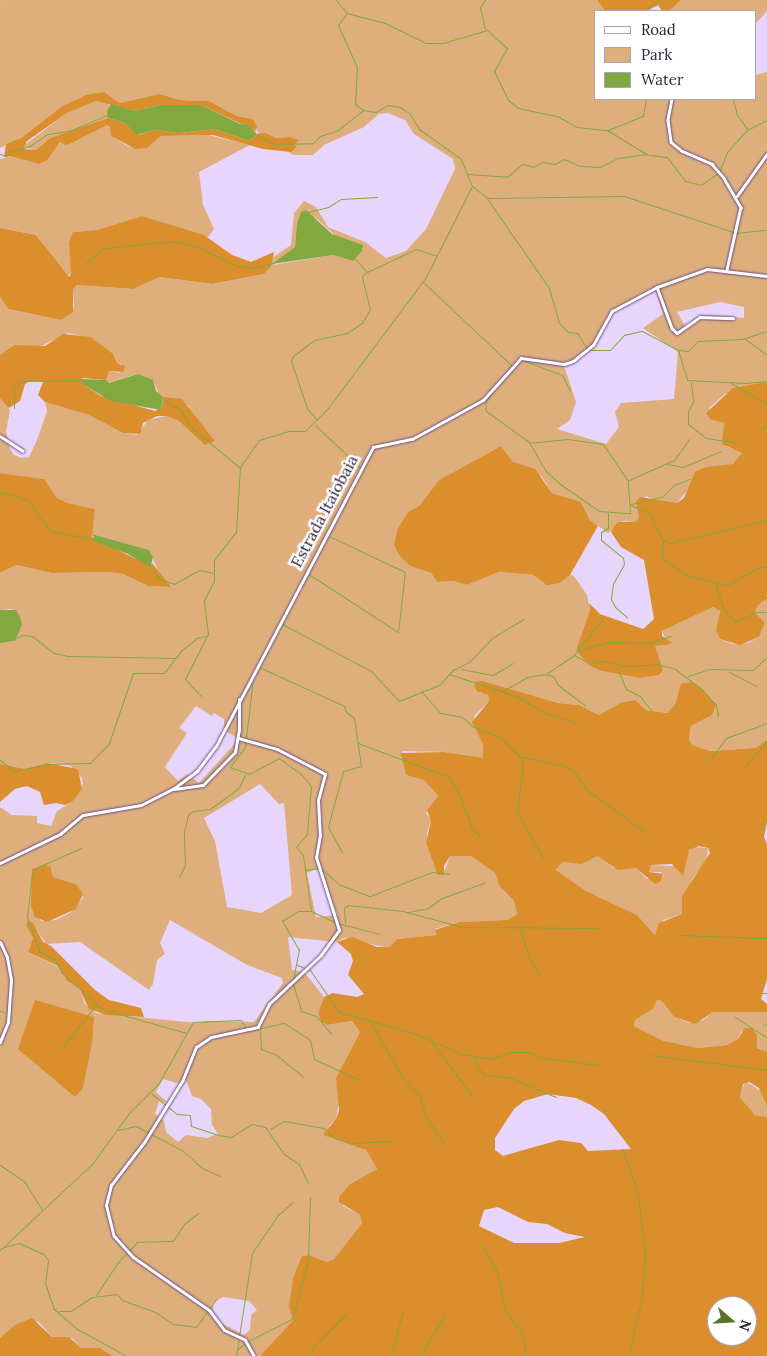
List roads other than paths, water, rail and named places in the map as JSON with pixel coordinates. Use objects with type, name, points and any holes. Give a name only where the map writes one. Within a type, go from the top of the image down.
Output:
[{"type":"street","points":[[672,100],[668,120],[671,142],[682,151],[712,164],[737,196],[741,214],[727,270]]},
{"type":"street","points":[[737,196],[767,154]]},
{"type":"street","name":"Estrada Itaiobaia","points":[[0,862],[60,834],[83,815],[137,807],[173,789],[211,754],[373,447],[412,440],[446,418],[480,402],[521,358],[564,364],[573,361],[593,344],[612,311],[657,287],[707,269],[767,276]]},
{"type":"street","points":[[657,287],[672,328],[678,333],[700,317],[733,318]]},
{"type":"street","points":[[0,436],[23,451]]},
{"type":"street","points":[[173,789],[196,787],[206,782],[235,752],[238,738],[239,699]]},
{"type":"street","points":[[238,738],[277,749],[326,774],[318,800],[320,835],[316,857],[339,930],[321,955],[269,1004],[258,1027],[211,1037],[196,1047],[178,1088],[142,1145],[111,1185],[106,1204],[112,1231],[134,1257],[210,1310],[224,1330],[245,1340],[254,1356]]},
{"type":"street","points":[[0,942],[7,957],[11,980],[8,1022],[0,1042]]},
{"type":"water","points":[[111,104],[134,111],[160,105],[201,105],[240,124],[249,125],[257,134],[249,141],[215,129],[179,133],[154,130],[137,135],[125,123],[108,118],[107,111]]},
{"type":"water","points":[[306,210],[332,234],[363,245],[362,251],[353,261],[333,255],[272,264],[295,247],[297,223],[301,212]]},
{"type":"water","points":[[138,374],[153,380],[156,391],[163,397],[161,410],[111,401],[84,385],[81,379],[106,380],[109,383]]},
{"type":"water","points":[[92,534],[149,550],[153,557],[151,565],[149,567],[128,554],[96,542]]},
{"type":"water","points":[[0,610],[16,610],[20,617],[22,625],[15,641],[0,643]]},
{"type":"waterway","points":[[336,0],[347,13],[385,23],[426,43],[443,43],[487,30],[507,48],[494,71],[508,100],[518,108],[557,116],[577,127],[607,130],[648,155]]},
{"type":"waterway","points":[[485,0],[480,7],[485,29]]},
{"type":"waterway","points":[[644,10],[658,0]]},
{"type":"waterway","points":[[347,13],[338,25],[357,67],[355,104],[363,110],[376,112],[387,105],[400,107],[410,114],[419,129],[461,159],[472,186],[486,197],[549,288],[559,323],[568,332],[577,333],[588,350],[610,350],[624,335],[642,331],[678,350],[688,351],[698,341],[742,339],[767,331]]},
{"type":"waterway","points":[[608,130],[643,116],[646,100]]},
{"type":"waterway","points":[[733,100],[737,115],[747,129]]},
{"type":"waterway","points":[[257,135],[274,144],[313,143],[320,136],[338,130],[364,110]]},
{"type":"waterway","points":[[0,154],[6,156],[8,152],[30,146],[47,134],[69,131],[107,115]]},
{"type":"waterway","points":[[650,155],[667,157],[685,181],[701,185],[719,172],[727,152],[747,130],[767,120]]},
{"type":"waterway","points":[[468,174],[507,177],[522,164],[533,167],[542,162],[555,164],[564,159],[580,166],[600,167],[618,158],[646,154]]},
{"type":"waterway","points":[[201,696],[185,679],[208,634],[204,600],[214,581],[214,560],[236,532],[240,467],[259,440],[289,431],[305,431],[328,408],[426,277],[472,186]]},
{"type":"waterway","points":[[487,198],[624,196],[736,233],[767,230]]},
{"type":"waterway","points":[[308,212],[328,207],[341,199],[377,197]]},
{"type":"waterway","points":[[85,264],[104,248],[175,241],[198,247],[237,266],[254,268],[273,263]]},
{"type":"waterway","points":[[317,420],[307,408],[291,361],[293,356],[314,340],[347,333],[362,323],[370,309],[362,276],[367,272],[416,249],[437,256]]},
{"type":"waterway","points":[[355,259],[367,272]]},
{"type":"waterway","points":[[423,282],[511,365]]},
{"type":"waterway","points":[[745,339],[767,355]]},
{"type":"waterway","points":[[678,350],[687,380],[745,383],[767,381]]},
{"type":"waterway","points":[[522,360],[562,375],[570,391]]},
{"type":"waterway","points":[[508,370],[514,364]]},
{"type":"waterway","points":[[14,408],[14,389],[21,381],[82,380]]},
{"type":"waterway","points":[[691,382],[693,402],[688,411],[688,424],[706,438],[737,443]]},
{"type":"waterway","points":[[731,383],[767,404]]},
{"type":"waterway","points":[[494,390],[485,403],[486,411],[529,442],[546,471],[560,484],[599,511],[630,513],[628,481],[603,444],[567,439],[530,443]]},
{"type":"waterway","points":[[163,398],[173,407],[179,408],[192,428],[240,468]]},
{"type":"waterway","points":[[315,425],[361,468]]},
{"type":"waterway","points":[[762,430],[767,425]]},
{"type":"waterway","points":[[629,480],[674,460],[689,439]]},
{"type":"waterway","points":[[667,464],[683,467],[721,451]]},
{"type":"waterway","points":[[631,504],[662,497],[674,485],[690,479]]},
{"type":"waterway","points":[[0,492],[27,499],[50,531],[94,539]]},
{"type":"waterway","points":[[631,505],[650,514],[663,541],[662,558],[686,575],[728,585],[757,568],[767,566]]},
{"type":"waterway","points":[[608,513],[608,528],[601,532],[601,540],[623,558],[624,564],[613,584],[611,599],[615,607],[627,617]]},
{"type":"waterway","points":[[664,541],[670,543],[767,520]]},
{"type":"waterway","points":[[307,573],[398,632],[405,572],[329,536]]},
{"type":"waterway","points":[[150,566],[159,579],[174,584],[199,570],[213,573]]},
{"type":"waterway","points":[[715,583],[724,610],[735,622],[756,612],[767,612]]},
{"type":"waterway","points":[[282,624],[371,671],[399,701],[439,685],[453,670],[469,662],[492,638],[524,619]]},
{"type":"waterway","points":[[546,674],[574,655],[602,620]]},
{"type":"waterway","points":[[13,640],[22,635],[32,636],[54,653],[68,656],[175,658]]},
{"type":"waterway","points":[[0,760],[14,771],[46,764],[90,763],[109,743],[133,673],[164,673],[182,650],[197,638],[206,636]]},
{"type":"waterway","points":[[579,650],[609,642],[648,643],[671,636]]},
{"type":"waterway","points":[[574,655],[589,663],[602,661],[623,666],[658,664],[675,669],[702,689],[716,705],[718,716]]},
{"type":"waterway","points":[[688,676],[710,669],[753,670],[767,657]]},
{"type":"waterway","points":[[461,669],[493,675],[513,663]]},
{"type":"waterway","points":[[259,667],[344,706],[346,712],[354,718],[361,766],[343,771],[328,827],[342,852]]},
{"type":"waterway","points":[[617,667],[626,689],[640,696],[651,710]]},
{"type":"waterway","points":[[729,672],[757,686]]},
{"type":"waterway","points":[[449,674],[516,696],[546,713],[576,723]]},
{"type":"waterway","points":[[503,691],[527,677],[545,674],[553,676],[558,685],[585,705]]},
{"type":"waterway","points":[[253,678],[245,747],[230,767],[249,774],[279,758],[301,774],[311,786],[307,834],[296,847],[303,855],[311,911]]},
{"type":"waterway","points":[[421,691],[440,713],[462,717],[472,726],[501,738],[520,757],[523,764],[517,812],[544,859]]},
{"type":"waterway","points":[[708,762],[726,738],[767,723]]},
{"type":"waterway","points":[[746,765],[767,741]]},
{"type":"waterway","points":[[358,743],[449,777],[459,793],[472,828],[480,837]]},
{"type":"waterway","points":[[522,757],[565,766],[575,772],[587,790],[645,832]]},
{"type":"waterway","points":[[179,877],[185,865],[184,831],[188,815],[193,811],[210,809],[238,789],[245,775]]},
{"type":"waterway","points":[[758,827],[767,819]]},
{"type":"waterway","points":[[81,848],[38,867],[32,874],[27,917],[40,952],[55,960],[62,973],[102,1009],[186,1033]]},
{"type":"waterway","points":[[305,870],[321,868],[338,884],[370,896],[432,872],[449,874]]},
{"type":"waterway","points":[[408,912],[428,908],[442,898],[484,883]]},
{"type":"waterway","points":[[345,923],[344,908],[348,905],[403,911],[462,927],[598,928]]},
{"type":"waterway","points":[[293,980],[299,950],[282,921],[298,911],[311,911],[337,923],[380,934]]},
{"type":"waterway","points":[[520,929],[529,957],[539,974]]},
{"type":"waterway","points":[[679,935],[767,938]]},
{"type":"waterway","points":[[297,965],[310,970],[339,1012],[413,1033],[462,1054],[490,1059],[510,1052],[529,1052],[545,1058],[598,1065]]},
{"type":"waterway","points":[[293,984],[301,1011],[316,1016],[331,1033]]},
{"type":"waterway","points":[[762,993],[767,993]]},
{"type":"waterway","points":[[59,1052],[95,1006]]},
{"type":"waterway","points":[[0,1011],[4,1012]]},
{"type":"waterway","points":[[735,1017],[767,1038]]},
{"type":"waterway","points":[[0,1250],[92,1164],[129,1113],[159,1083],[193,1022],[241,1020],[246,1028]]},
{"type":"waterway","points":[[370,1021],[402,1077],[419,1095],[426,1116],[444,1144]]},
{"type":"waterway","points":[[257,1029],[284,1023],[310,1040],[314,1059],[361,1081]]},
{"type":"waterway","points":[[260,1030],[261,1049],[275,1054],[303,1077]]},
{"type":"waterway","points":[[432,1042],[472,1096]]},
{"type":"waterway","points":[[651,1055],[767,1070]]},
{"type":"waterway","points":[[473,1058],[484,1075],[509,1077],[556,1097]]},
{"type":"waterway","points":[[152,1094],[177,1114],[190,1115],[191,1126],[218,1135],[231,1137],[252,1124],[265,1127],[284,1154],[299,1164],[308,1183]]},
{"type":"waterway","points":[[270,1129],[284,1121],[323,1128],[335,1138],[350,1143],[393,1141]]},
{"type":"waterway","points":[[118,1130],[136,1126],[183,1151],[202,1168],[220,1176]]},
{"type":"waterway","points":[[622,1149],[637,1190],[645,1251],[642,1297],[628,1356]]},
{"type":"waterway","points":[[0,1165],[24,1181],[42,1210]]},
{"type":"waterway","points":[[248,1341],[292,1319],[308,1260],[310,1197]]},
{"type":"waterway","points":[[236,1356],[252,1253],[278,1215],[293,1202]]},
{"type":"waterway","points":[[96,1295],[118,1262],[137,1242],[173,1241],[184,1224],[198,1213]]},
{"type":"waterway","points":[[4,1247],[19,1243],[44,1254],[48,1260],[45,1283],[54,1309],[77,1329],[127,1356]]},
{"type":"waterway","points":[[481,1243],[496,1269],[506,1312],[522,1333],[526,1356]]},
{"type":"waterway","points":[[59,1311],[71,1311],[92,1297],[117,1294],[122,1300],[155,1312],[173,1324],[196,1327],[216,1299]]},
{"type":"waterway","points":[[391,1356],[403,1310]]},
{"type":"waterway","points":[[309,1356],[315,1345],[346,1314]]},
{"type":"waterway","points":[[420,1356],[444,1316]]},
{"type":"waterway","points":[[238,1349],[245,1343]]}]
